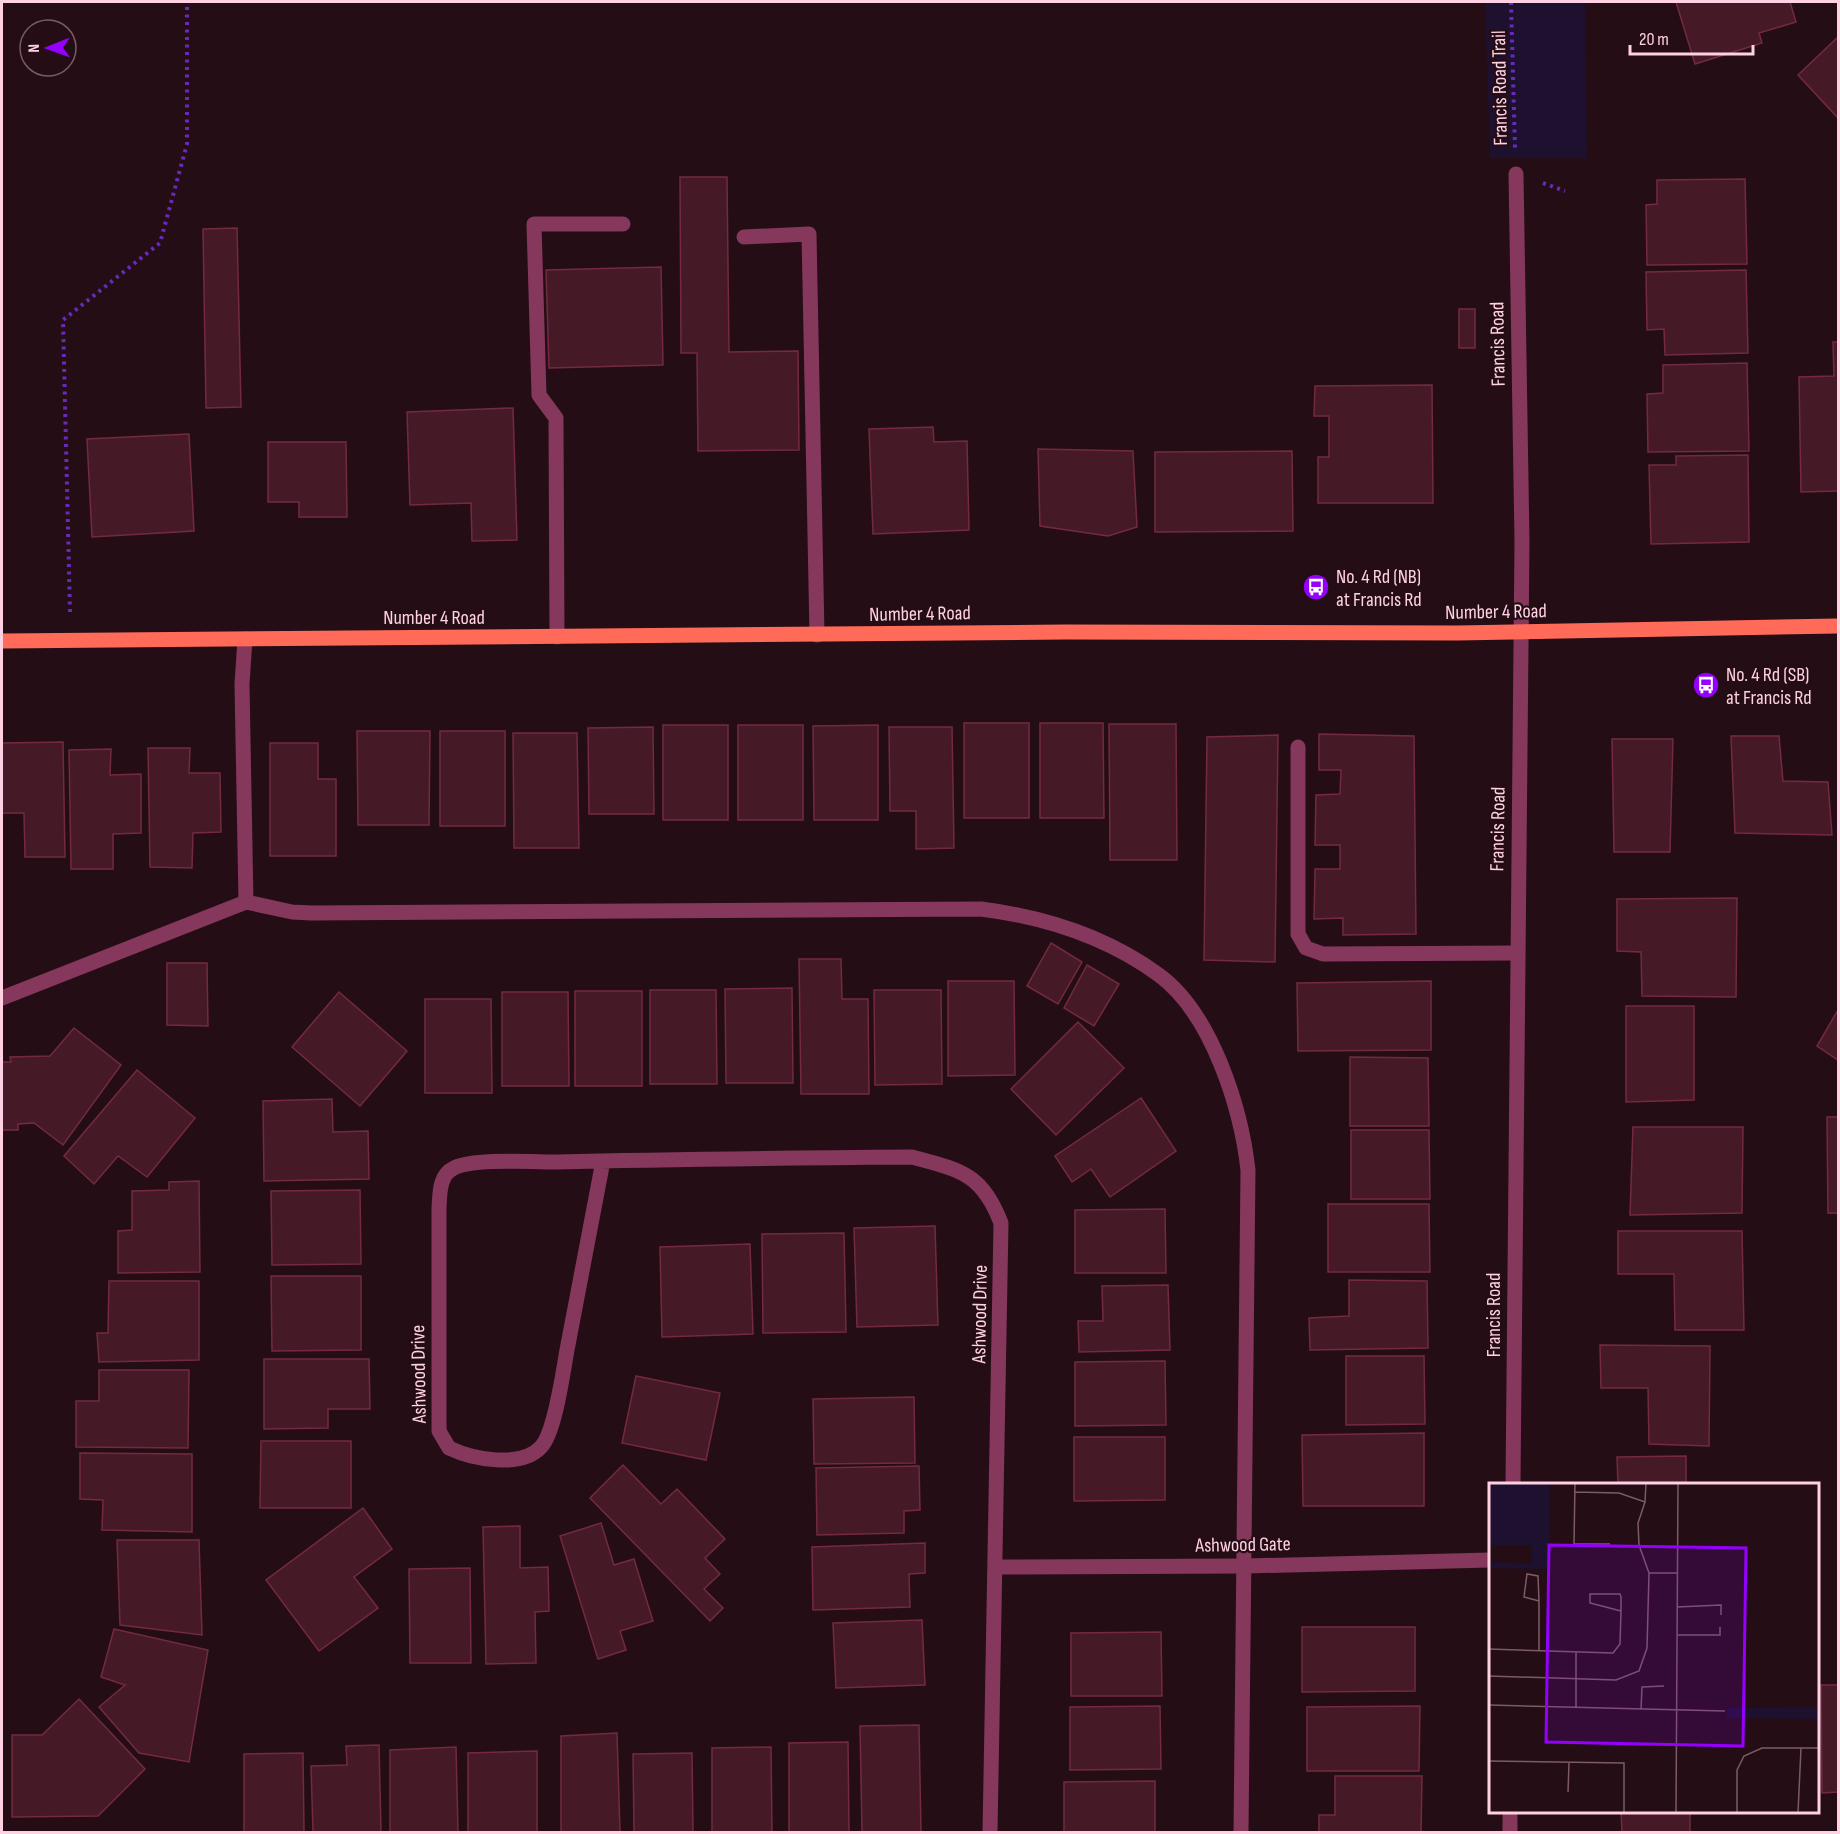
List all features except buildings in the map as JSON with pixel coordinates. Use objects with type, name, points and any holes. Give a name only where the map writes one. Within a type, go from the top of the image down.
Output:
[{"type":"main road","name":"Number 4 Road","points":[[2,641],[1520,631],[1839,626]]},
{"type":"street","name":"Francis Road","points":[[1513,1483],[1522,540],[1516,174]]},
{"type":"street","points":[[557,637],[556,418],[539,394],[534,224],[623,224]]},
{"type":"street","points":[[744,237],[809,234],[817,635]]},
{"type":"street","points":[[245,639],[242,684],[246,902]]},
{"type":"street","points":[[1298,747],[1298,934],[1306,948],[1323,954],[1517,953]]},
{"type":"street","points":[[2,998],[246,902],[292,912],[311,913],[981,909],[1036,918],[1063,926],[1102,942],[1160,976],[1189,1007],[1209,1038],[1232,1094],[1245,1147],[1249,1191],[1241,1833]]},
{"type":"street","name":"Ashwood Drive","points":[[603,1161],[559,1391],[549,1431],[541,1448],[525,1456],[484,1460],[449,1448],[439,1431],[439,1208],[440,1188],[444,1176],[453,1168],[465,1164],[603,1161],[912,1157],[948,1167],[975,1179],[992,1200],[1001,1223],[990,1833]]},
{"type":"street","name":"Ashwood Gate","points":[[996,1567],[1246,1566],[1489,1560]]},
{"type":"street","points":[[1510,1813],[1510,1833]]},
{"type":"path","points":[[70,639],[63,320],[160,243],[187,144],[187,2]]},
{"type":"path","name":"Francis Road Trail","points":[[1511,2],[1516,174]]},
{"type":"shaded area","points":[[1485,2],[1585,2],[1587,158],[1490,158]]},
{"type":"place","name":"No. 4 Rd (NB) at Francis Rd","points":[[1316,587]]},
{"type":"place","name":"No. 4 Rd (SB) at Francis Rd","points":[[1706,685]]}]
